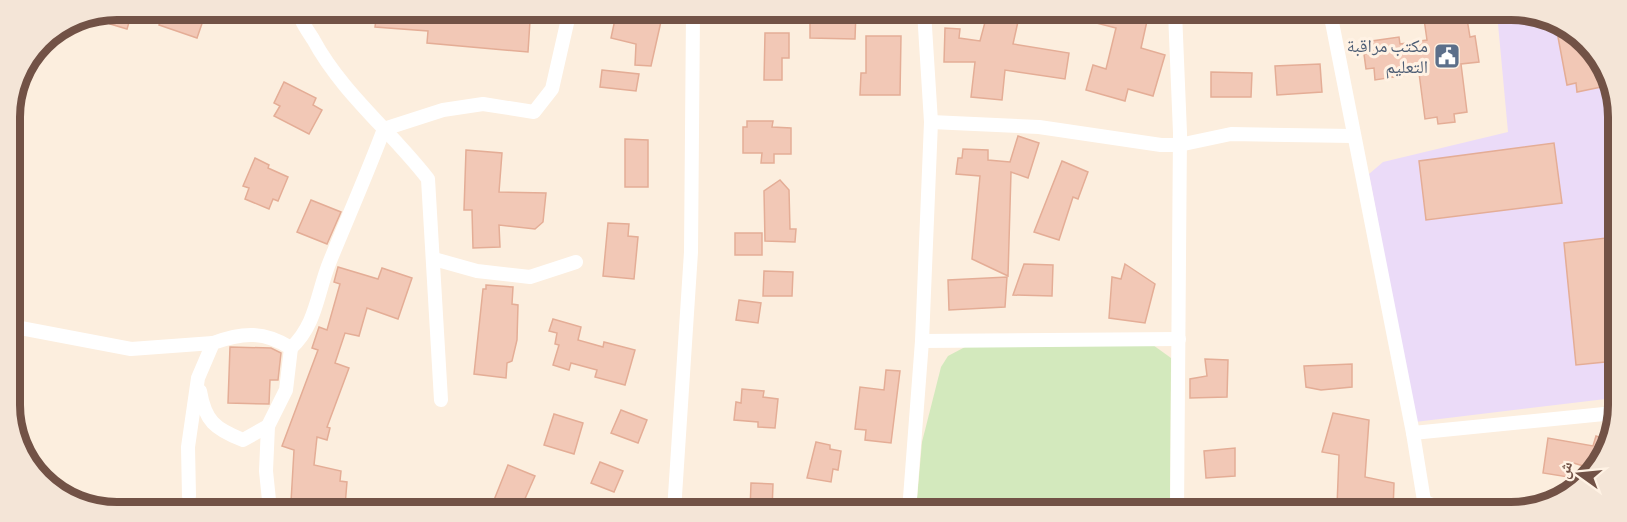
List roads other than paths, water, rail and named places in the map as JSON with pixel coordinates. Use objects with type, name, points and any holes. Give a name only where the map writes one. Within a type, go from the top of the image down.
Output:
[{"type":"street","points":[[304,20],[318,48],[343,85],[408,153],[428,179],[441,400]]},
{"type":"street","points":[[384,129],[443,110],[483,104],[534,112],[552,89],[568,20]]},
{"type":"street","points":[[675,502],[691,252],[691,20]]},
{"type":"street","points":[[910,502],[922,341],[930,122],[924,20]]},
{"type":"street","points":[[1175,20],[1179,145],[1177,502]]},
{"type":"street","points":[[1331,20],[1413,433],[1424,502]]},
{"type":"street","points":[[930,122],[1039,128],[1161,145],[1179,145],[1232,134],[1353,136]]},
{"type":"street","points":[[269,502],[266,471],[268,426],[286,390],[291,348],[303,337],[316,309],[329,263],[356,204],[384,129]]},
{"type":"street","points":[[434,259],[477,270],[530,277],[576,262]]},
{"type":"street","points":[[20,328],[131,349],[213,343],[237,334],[273,337],[291,348]]},
{"type":"street","points":[[922,341],[1179,339]]},
{"type":"street","points":[[189,496],[188,447],[198,378],[213,343]]},
{"type":"street","points":[[198,378],[202,406],[219,430],[243,440],[268,426]]},
{"type":"street","points":[[1413,433],[1607,414]]},
{"type":"place","name":"مكتب مراقبة التعليم","points":[[1447,56]]}]
